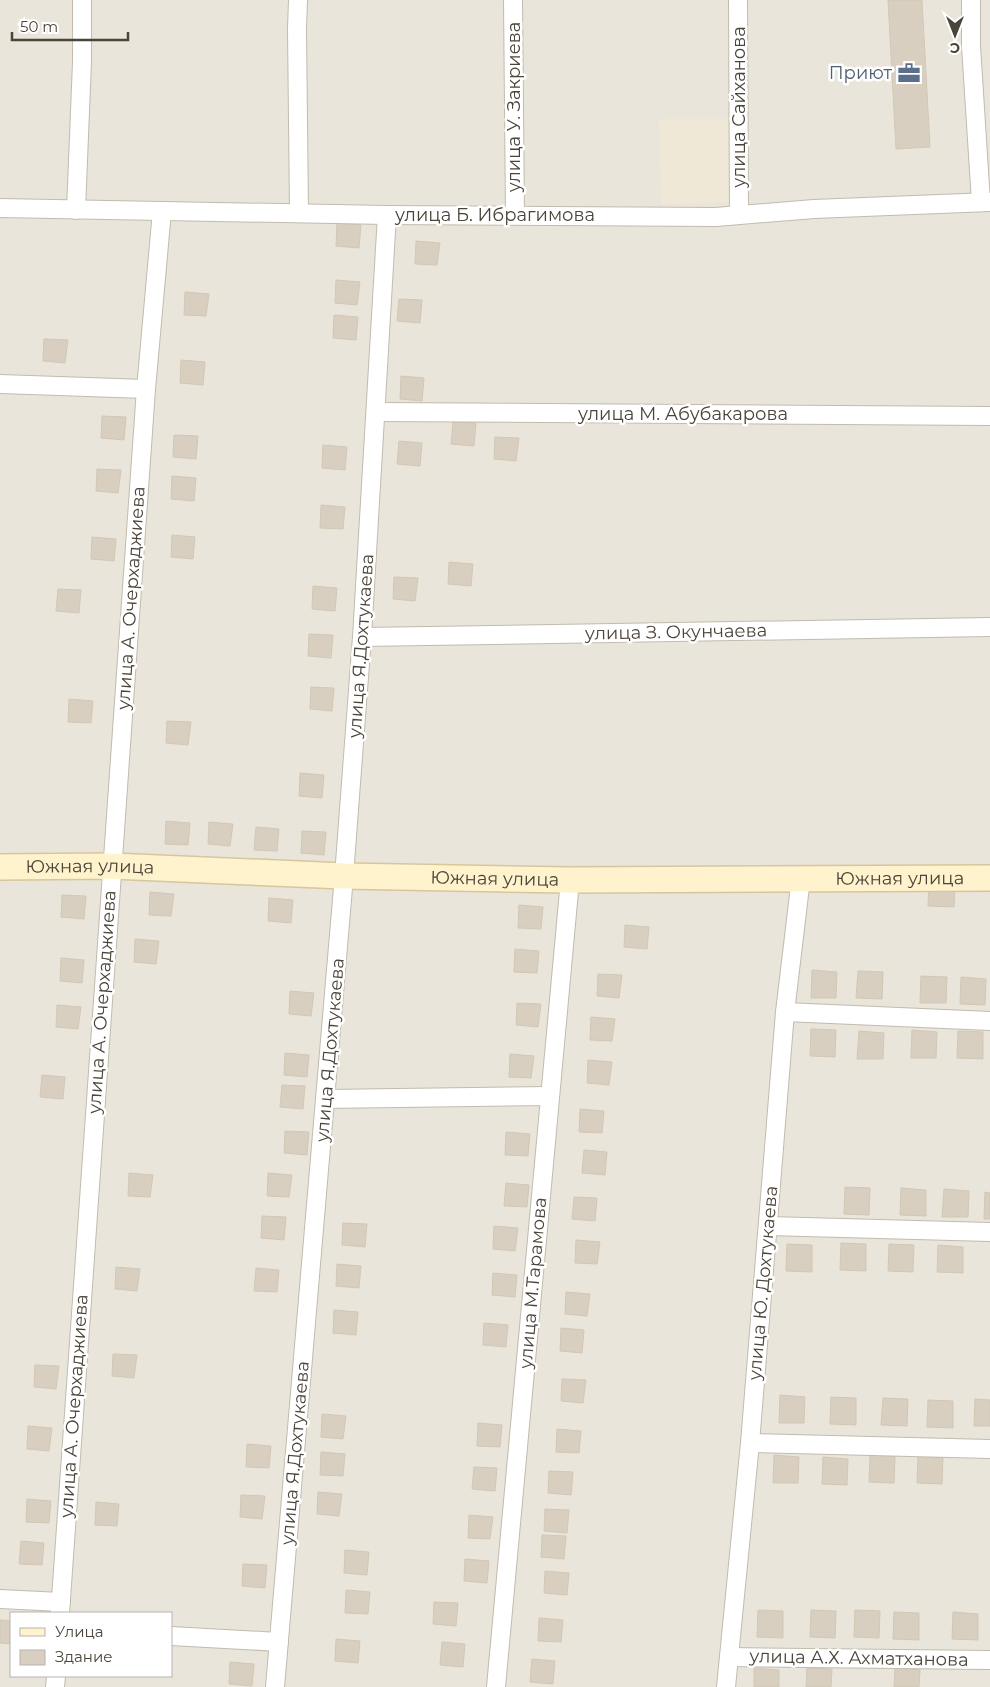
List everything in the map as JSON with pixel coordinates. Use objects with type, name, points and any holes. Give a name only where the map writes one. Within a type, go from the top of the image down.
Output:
[{"type":"main road","name":"Южная улица","points":[[0,867],[112,866],[344,876],[570,880],[990,878]]},
{"type":"street","points":[[76,210],[82,62],[82,0]]},
{"type":"street","points":[[298,0],[299,213]]},
{"type":"street","name":"улица У. Закриева","points":[[513,0],[515,215]]},
{"type":"street","name":"улица Сайханова","points":[[738,0],[739,214]]},
{"type":"street","points":[[971,0],[971,46],[985,202]]},
{"type":"street","name":"улица Б. Ибрагимова","points":[[0,208],[386,215],[716,217],[739,214],[985,202]]},
{"type":"street","name":"улица А. Очерхаджиева","points":[[61,1607],[146,389],[162,211]]},
{"type":"street","name":"улица Я.Дохтукаева","points":[[275,1687],[344,876],[362,636],[386,215]]},
{"type":"street","points":[[0,384],[146,389]]},
{"type":"street","name":"улица М. Абубакарова","points":[[376,412],[990,416]]},
{"type":"street","name":"улица З. Окунчаева","points":[[362,636],[990,628]]},
{"type":"street","name":"улица Ю. Дохтукаева","points":[[726,1687],[750,1442],[785,1012],[801,878]]},
{"type":"street","name":"улица М.Тарамова","points":[[496,1687],[570,880]]},
{"type":"street","points":[[785,1012],[990,1020]]},
{"type":"street","points":[[326,1099],[550,1096]]},
{"type":"street","points":[[768,1226],[990,1232]]},
{"type":"street","points":[[750,1442],[990,1448]]},
{"type":"street","points":[[0,1599],[61,1607]]},
{"type":"street","points":[[172,1636],[279,1642]]},
{"type":"street","name":"улица А.Х. Ахматханова","points":[[729,1657],[990,1660]]},
{"type":"shaded area","points":[[0,0],[990,0],[990,1687],[0,1687]]},
{"type":"shaded area","points":[[659,119],[728,119],[729,202],[662,204]]},
{"type":"building","name":"Приют","points":[[888,0],[922,0],[930,147],[896,149]]},
{"type":"building","points":[[337,223],[361,225],[359,248],[336,246]]},
{"type":"building","points":[[416,241],[440,243],[437,265],[415,264]]},
{"type":"building","points":[[336,280],[360,282],[357,305],[335,303]]},
{"type":"building","points":[[185,292],[209,294],[206,316],[184,315]]},
{"type":"building","points":[[399,299],[422,300],[420,323],[397,321]]},
{"type":"building","points":[[334,315],[358,317],[356,340],[333,338]]},
{"type":"building","points":[[44,339],[68,340],[65,363],[43,361]]},
{"type":"building","points":[[181,360],[205,362],[203,385],[180,383]]},
{"type":"building","points":[[401,376],[424,378],[422,401],[400,399]]},
{"type":"building","points":[[102,416],[126,417],[124,440],[101,438]]},
{"type":"building","points":[[453,422],[476,423],[474,446],[451,444]]},
{"type":"building","points":[[174,435],[198,436],[196,459],[173,457]]},
{"type":"building","points":[[495,437],[519,438],[516,461],[494,459]]},
{"type":"building","points":[[399,441],[422,443],[420,466],[397,464]]},
{"type":"building","points":[[323,445],[347,447],[345,470],[322,468]]},
{"type":"building","points":[[97,469],[121,470],[118,493],[96,491]]},
{"type":"building","points":[[172,476],[196,478],[194,501],[171,499]]},
{"type":"building","points":[[321,505],[345,507],[343,529],[320,528]]},
{"type":"building","points":[[172,535],[195,537],[193,559],[171,557]]},
{"type":"building","points":[[92,537],[116,539],[114,561],[91,559]]},
{"type":"building","points":[[449,562],[473,564],[471,586],[448,584]]},
{"type":"building","points":[[394,577],[418,578],[415,601],[393,599]]},
{"type":"building","points":[[313,586],[337,588],[335,611],[312,609]]},
{"type":"building","points":[[58,589],[81,590],[79,613],[56,611]]},
{"type":"building","points":[[309,634],[333,635],[331,658],[308,656]]},
{"type":"building","points":[[311,687],[334,688],[332,711],[310,709]]},
{"type":"building","points":[[69,699],[93,701],[91,723],[68,722]]},
{"type":"building","points":[[167,721],[191,722],[188,745],[166,743]]},
{"type":"building","points":[[300,773],[324,775],[322,798],[299,796]]},
{"type":"building","points":[[166,821],[190,823],[188,845],[165,844]]},
{"type":"building","points":[[209,822],[233,824],[230,846],[208,844]]},
{"type":"building","points":[[256,827],[279,829],[277,851],[254,850]]},
{"type":"building","points":[[302,831],[326,832],[324,855],[301,853]]},
{"type":"building","points":[[929,879],[955,880],[954,907],[928,906]]},
{"type":"building","points":[[150,892],[174,894],[171,916],[149,915]]},
{"type":"building","points":[[62,895],[86,896],[84,919],[61,917]]},
{"type":"building","points":[[269,898],[293,900],[291,923],[268,921]]},
{"type":"building","points":[[519,905],[543,907],[541,929],[518,928]]},
{"type":"building","points":[[625,925],[649,927],[647,949],[624,947]]},
{"type":"building","points":[[135,939],[159,941],[156,964],[134,962]]},
{"type":"building","points":[[515,949],[539,951],[537,973],[514,972]]},
{"type":"building","points":[[61,958],[84,960],[82,983],[60,981]]},
{"type":"building","points":[[812,970],[837,972],[836,998],[811,998]]},
{"type":"building","points":[[858,971],[883,972],[882,999],[856,998]]},
{"type":"building","points":[[598,974],[622,975],[619,998],[597,996]]},
{"type":"building","points":[[921,976],[947,977],[946,1003],[920,1003]]},
{"type":"building","points":[[961,977],[986,979],[985,1005],[960,1004]]},
{"type":"building","points":[[290,991],[314,993],[311,1016],[289,1014]]},
{"type":"building","points":[[517,1003],[541,1004],[538,1027],[516,1025]]},
{"type":"building","points":[[57,1005],[81,1007],[78,1029],[56,1027]]},
{"type":"building","points":[[591,1017],[615,1019],[612,1041],[590,1040]]},
{"type":"building","points":[[811,1029],[836,1030],[835,1057],[810,1056]]},
{"type":"building","points":[[912,1030],[937,1032],[936,1058],[911,1058]]},
{"type":"building","points":[[859,1031],[884,1033],[883,1059],[857,1059]]},
{"type":"building","points":[[958,1031],[983,1032],[983,1059],[957,1058]]},
{"type":"building","points":[[285,1053],[309,1055],[307,1077],[284,1075]]},
{"type":"building","points":[[510,1054],[534,1056],[531,1078],[509,1077]]},
{"type":"building","points":[[588,1060],[612,1062],[609,1085],[587,1083]]},
{"type":"building","points":[[42,1075],[65,1077],[63,1099],[40,1097]]},
{"type":"building","points":[[282,1085],[305,1086],[303,1109],[280,1107]]},
{"type":"building","points":[[580,1109],[604,1111],[602,1133],[579,1132]]},
{"type":"building","points":[[285,1131],[309,1132],[307,1155],[284,1153]]},
{"type":"building","points":[[506,1132],[530,1134],[528,1156],[505,1155]]},
{"type":"building","points":[[584,1150],[607,1152],[605,1175],[582,1173]]},
{"type":"building","points":[[129,1173],[153,1175],[150,1197],[128,1196]]},
{"type":"building","points":[[268,1173],[292,1175],[289,1197],[267,1196]]},
{"type":"building","points":[[506,1183],[529,1185],[527,1207],[504,1206]]},
{"type":"building","points":[[845,1187],[870,1188],[869,1215],[844,1214]]},
{"type":"building","points":[[901,1188],[926,1190],[926,1216],[900,1215]]},
{"type":"building","points":[[944,1189],[969,1191],[968,1217],[942,1217]]},
{"type":"building","points":[[985,1192],[990,1193],[990,1219],[984,1219]]},
{"type":"building","points":[[574,1197],[597,1198],[595,1221],[572,1219]]},
{"type":"building","points":[[262,1216],[286,1217],[284,1240],[261,1238]]},
{"type":"building","points":[[343,1223],[367,1224],[365,1247],[342,1245]]},
{"type":"building","points":[[494,1226],[518,1228],[515,1251],[493,1249]]},
{"type":"building","points":[[576,1240],[600,1242],[597,1264],[575,1263]]},
{"type":"building","points":[[841,1243],[866,1244],[866,1271],[840,1270]]},
{"type":"building","points":[[787,1244],[812,1245],[812,1272],[786,1271]]},
{"type":"building","points":[[889,1244],[914,1245],[913,1272],[888,1271]]},
{"type":"building","points":[[938,1245],[963,1247],[963,1273],[937,1272]]},
{"type":"building","points":[[337,1264],[361,1266],[359,1288],[336,1286]]},
{"type":"building","points":[[116,1267],[140,1269],[137,1291],[115,1289]]},
{"type":"building","points":[[256,1268],[279,1270],[277,1292],[254,1291]]},
{"type":"building","points":[[493,1273],[517,1275],[515,1297],[492,1295]]},
{"type":"building","points":[[566,1292],[590,1294],[587,1316],[565,1314]]},
{"type":"building","points":[[334,1310],[358,1312],[356,1335],[333,1333]]},
{"type":"building","points":[[484,1323],[508,1325],[506,1347],[483,1345]]},
{"type":"building","points":[[561,1328],[584,1330],[582,1353],[560,1351]]},
{"type":"building","points":[[113,1354],[137,1355],[134,1378],[112,1376]]},
{"type":"building","points":[[35,1365],[59,1366],[56,1389],[34,1387]]},
{"type":"building","points":[[562,1379],[586,1380],[583,1403],[561,1401]]},
{"type":"building","points":[[780,1395],[805,1397],[804,1423],[779,1423]]},
{"type":"building","points":[[831,1397],[856,1398],[856,1425],[830,1424]]},
{"type":"building","points":[[883,1398],[908,1399],[907,1426],[881,1425]]},
{"type":"building","points":[[975,1399],[990,1400],[990,1426],[974,1426]]},
{"type":"building","points":[[928,1400],[953,1401],[953,1428],[927,1427]]},
{"type":"building","points":[[322,1414],[346,1416],[343,1439],[321,1437]]},
{"type":"building","points":[[478,1423],[502,1425],[500,1447],[477,1446]]},
{"type":"building","points":[[28,1426],[52,1428],[49,1451],[27,1449]]},
{"type":"building","points":[[557,1429],[581,1431],[579,1453],[556,1452]]},
{"type":"building","points":[[247,1444],[271,1446],[269,1468],[246,1467]]},
{"type":"building","points":[[321,1452],[345,1454],[343,1476],[320,1475]]},
{"type":"building","points":[[774,1455],[799,1457],[798,1483],[773,1483]]},
{"type":"building","points":[[870,1455],[895,1456],[894,1483],[869,1482]]},
{"type":"building","points":[[918,1456],[943,1457],[942,1484],[917,1483]]},
{"type":"building","points":[[823,1457],[848,1459],[847,1485],[822,1484]]},
{"type":"building","points":[[474,1467],[497,1468],[495,1491],[472,1489]]},
{"type":"building","points":[[549,1471],[573,1472],[571,1495],[548,1493]]},
{"type":"building","points":[[318,1492],[342,1494],[339,1516],[317,1514]]},
{"type":"building","points":[[241,1495],[265,1496],[262,1519],[240,1517]]},
{"type":"building","points":[[27,1499],[51,1501],[49,1523],[26,1522]]},
{"type":"building","points":[[96,1502],[119,1504],[117,1526],[95,1525]]},
{"type":"building","points":[[545,1509],[569,1510],[567,1533],[544,1531]]},
{"type":"building","points":[[469,1515],[493,1517],[490,1539],[468,1538]]},
{"type":"building","points":[[542,1535],[566,1536],[564,1559],[541,1557]]},
{"type":"building","points":[[21,1541],[44,1543],[42,1565],[19,1564]]},
{"type":"building","points":[[345,1550],[369,1552],[367,1575],[344,1573]]},
{"type":"building","points":[[465,1559],[489,1561],[487,1583],[464,1581]]},
{"type":"building","points":[[243,1564],[267,1565],[265,1588],[242,1586]]},
{"type":"building","points":[[545,1571],[569,1573],[567,1595],[544,1593]]},
{"type":"building","points":[[346,1590],[370,1592],[368,1614],[345,1613]]},
{"type":"building","points":[[434,1602],[458,1603],[456,1626],[433,1624]]},
{"type":"building","points":[[758,1610],[783,1611],[783,1638],[757,1637]]},
{"type":"building","points":[[811,1610],[836,1611],[835,1638],[810,1637]]},
{"type":"building","points":[[855,1610],[880,1611],[879,1638],[854,1637]]},
{"type":"building","points":[[894,1612],[919,1613],[919,1640],[893,1639]]},
{"type":"building","points":[[953,1612],[978,1614],[978,1640],[952,1639]]},
{"type":"building","points":[[539,1618],[563,1620],[561,1642],[538,1641]]},
{"type":"building","points":[[0,1620],[10,1621],[10,1644],[0,1643]]},
{"type":"building","points":[[336,1639],[360,1641],[358,1663],[335,1661]]},
{"type":"building","points":[[442,1642],[465,1644],[463,1667],[440,1665]]},
{"type":"building","points":[[532,1659],[555,1661],[553,1684],[530,1682]]},
{"type":"building","points":[[230,1662],[254,1664],[252,1686],[229,1684]]},
{"type":"building","points":[[754,1668],[779,1670],[779,1687],[754,1687]]},
{"type":"building","points":[[807,1668],[832,1669],[831,1687],[806,1687]]},
{"type":"building","points":[[895,1668],[920,1670],[919,1687],[894,1687]]},
{"type":"place","name":"Приют","points":[[909,73]]}]
